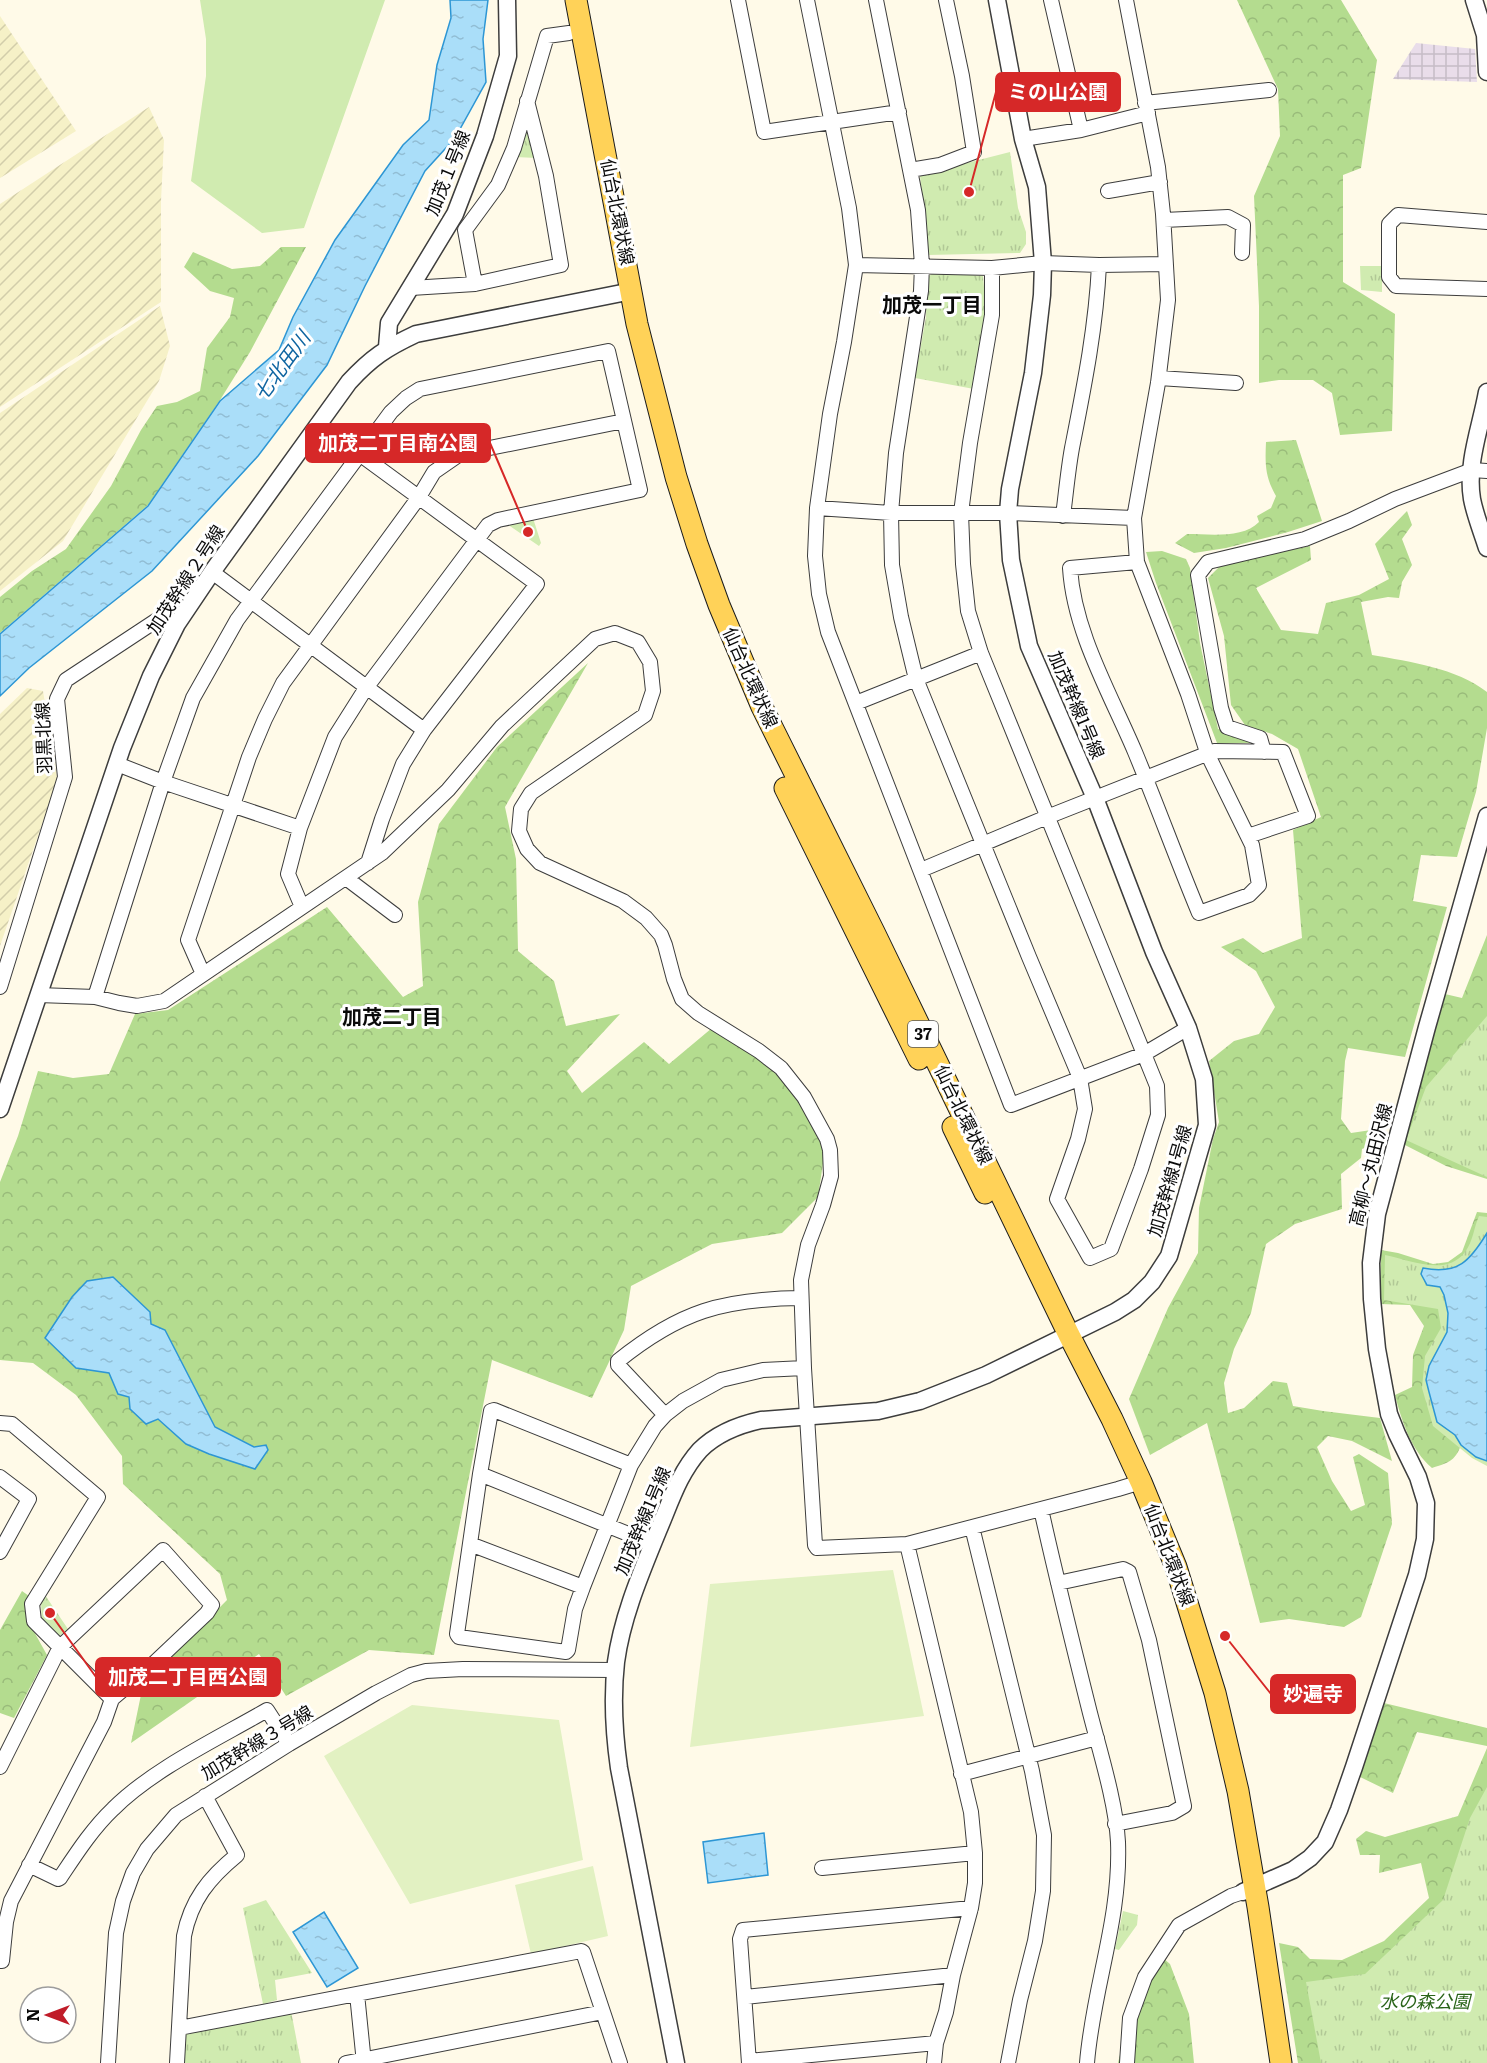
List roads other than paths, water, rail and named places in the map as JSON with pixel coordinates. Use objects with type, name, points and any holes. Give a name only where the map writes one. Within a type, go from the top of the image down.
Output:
[{"type":"main road","name":"仙台北環状線","points":[[562,0],[625,292],[637,324],[676,477],[719,605],[755,691],[984,1158],[1062,1338],[1112,1419],[1134,1484],[1176,1567],[1212,1684],[1235,1779],[1268,2063]]},
{"type":"main road","name":"仙台北環状線","points":[[576,0],[625,292]]},
{"type":"main road","name":"仙台北環状線","points":[[1249,1889],[1281,2063]]},
{"type":"street","name":"加茂１号線","points":[[387,347],[389,323],[455,214],[485,136],[508,56],[507,0]]},
{"type":"street","points":[[738,0],[764,132],[899,112]]},
{"type":"street","points":[[807,0],[849,208],[856,265],[830,414],[817,508],[815,556],[819,594],[828,632],[1011,1106],[1144,1054],[1188,1028]]},
{"type":"street","points":[[876,0],[918,210],[922,265],[921,291],[896,453],[891,513],[892,565],[900,617],[916,679],[1080,1078],[1085,1109],[1078,1139],[1057,1199],[1090,1258],[1111,1249],[1141,1169],[1158,1115],[1157,1086],[981,653],[968,611],[961,513],[970,443],[992,315],[992,268]]},
{"type":"street","points":[[910,170],[940,165],[974,152],[962,76],[946,0]]},
{"type":"street","name":"加茂幹線1号線","points":[[676,2063],[619,1768],[615,1723],[616,1670],[620,1640],[628,1610],[681,1476],[701,1449],[714,1438],[744,1424],[761,1420],[878,1411],[921,1401],[963,1385],[1115,1312],[1134,1300],[1152,1282],[1168,1256],[1207,1125],[1204,1080],[1188,1028],[1155,952],[1095,798],[1029,646],[1011,560],[1008,513],[1010,489],[1033,373],[1042,295],[1043,263],[1037,187],[1023,139],[997,0]]},
{"type":"street","points":[[1051,0],[1081,130]]},
{"type":"street","points":[[1126,0],[1160,182],[1168,300],[1159,378],[1134,518],[1137,562],[1188,694],[1208,754],[1252,845],[1259,885],[1249,895],[1199,913],[1146,778],[1085,634],[1072,593],[1070,568],[1137,562]]},
{"type":"street","points":[[1474,0],[1485,35],[1487,72]]},
{"type":"street","points":[[475,284],[465,230],[498,185],[514,148],[547,36],[569,33]]},
{"type":"street","points":[[1023,139],[1081,130],[1146,108],[1269,90]]},
{"type":"street","points":[[411,288],[475,284],[561,265],[546,177],[527,101]]},
{"type":"street","points":[[1108,191],[1160,182]]},
{"type":"street","points":[[1487,222],[1398,215],[1389,224],[1389,277],[1396,286],[1487,289]]},
{"type":"street","points":[[1164,220],[1228,218],[1243,225],[1242,253]]},
{"type":"street","points":[[856,265],[992,268],[1043,263],[1166,264]]},
{"type":"street","points":[[1063,516],[1072,450],[1091,350],[1099,265]]},
{"type":"street","name":"加茂幹線２号線","points":[[0,1109],[117,764],[151,676],[177,624],[212,572],[349,382],[387,347],[416,334],[625,292]]},
{"type":"street","points":[[95,997],[163,782],[193,698],[237,620],[391,412],[420,389],[608,351],[640,490],[498,520],[488,525],[366,688],[335,737],[300,828],[288,874],[302,907]]},
{"type":"street","points":[[1159,378],[1236,383]]},
{"type":"street","points":[[1487,392],[1479,470],[1472,498],[1487,548]]},
{"type":"street","points":[[203,974],[188,939],[232,804],[265,718],[283,683],[419,497],[434,472],[460,453],[624,421]]},
{"type":"street","points":[[317,425],[537,584],[424,730],[403,764],[382,819],[369,863]]},
{"type":"street","points":[[1264,752],[1260,738],[1227,727],[1221,708],[1198,575],[1208,562],[1305,539],[1349,521],[1395,498],[1479,470]]},
{"type":"street","points":[[817,508],[891,513],[1008,513],[1134,518]]},
{"type":"street","points":[[212,572],[424,730]]},
{"type":"street","name":"羽黒北線","points":[[0,987],[65,777],[57,699],[66,680],[157,620],[177,624]]},
{"type":"street","points":[[38,995],[95,997],[119,1004],[137,1005],[164,1001],[382,853],[448,790],[502,726],[595,639],[615,633],[638,642],[650,662],[653,691],[645,715],[531,792],[521,809],[519,831],[527,849],[540,863],[623,901],[646,918],[661,935],[682,999],[698,1013],[771,1059],[794,1083],[813,1110],[827,1139],[830,1150],[831,1176],[805,1257],[801,1298],[815,1545],[817,1548],[907,1544],[1134,1484]]},
{"type":"street","points":[[856,703],[981,653]]},
{"type":"street","points":[[921,870],[1214,751],[1282,752],[1308,816],[1248,836]]},
{"type":"street","points":[[117,764],[163,782],[300,828]]},
{"type":"street","name":"高柳～丸田沢線","points":[[1249,1889],[1293,1870],[1310,1858],[1325,1842],[1340,1810],[1417,1575],[1425,1539],[1426,1503],[1418,1477],[1397,1434],[1384,1391],[1372,1299],[1373,1239],[1377,1214],[1418,1060],[1487,816]]},
{"type":"street","points":[[346,878],[395,915]]},
{"type":"street","points":[[665,1415],[618,1365],[618,1361],[666,1327],[706,1310],[751,1300],[801,1298]]},
{"type":"street","points":[[631,1465],[494,1410],[491,1411],[457,1634],[459,1637],[566,1652],[582,1587],[631,1465],[646,1438],[665,1415],[703,1388],[732,1376],[763,1370],[804,1368]]},
{"type":"street","points":[[0,1423],[12,1424],[98,1497],[32,1604],[34,1621],[112,1699]]},
{"type":"street","points":[[480,1474],[653,1544]]},
{"type":"street","points":[[0,1477],[28,1499],[0,1552]]},
{"type":"street","points":[[1041,1509],[1097,1738],[1118,1841],[1118,1887],[1112,1931],[1089,2032],[1087,2063]]},
{"type":"street","points":[[972,1527],[1028,1755],[1044,1835],[1043,1891],[1035,1941],[1020,2000],[1008,2063]]},
{"type":"street","points":[[470,1544],[582,1587]]},
{"type":"street","points":[[907,1544],[971,1812],[975,1853],[975,1883],[971,1908],[953,1975],[946,2012],[936,2043],[934,2063]]},
{"type":"street","points":[[0,1767],[60,1647],[163,1550],[212,1605],[207,1613],[151,1666],[112,1699],[104,1722],[11,1901],[6,1922],[2,1961],[0,1961]]},
{"type":"street","points":[[1058,1583],[1123,1569],[1129,1572],[1149,1640],[1184,1806],[1172,1813],[1115,1824]]},
{"type":"street","name":"加茂幹線３号線","points":[[108,2063],[118,1918],[128,1884],[138,1862],[156,1836],[176,1815],[289,1744],[398,1681],[426,1671],[463,1669],[616,1670]]},
{"type":"street","points":[[29,1865],[60,1878],[96,1828],[125,1798],[154,1776],[267,1710],[289,1744]]},
{"type":"street","points":[[961,1774],[1097,1738]]},
{"type":"street","points":[[177,2063],[184,1936],[190,1912],[206,1883],[237,1855],[205,1796]]},
{"type":"street","points":[[822,1868],[975,1853]]},
{"type":"street","points":[[1127,2063],[1130,2018],[1145,1977],[1179,1925],[1231,1896],[1249,1889]]},
{"type":"street","points":[[936,2043],[749,2062],[740,1939],[743,1930],[971,1908]]},
{"type":"street","points":[[179,2028],[581,1951],[620,2063]]},
{"type":"street","points":[[745,1997],[953,1975]]},
{"type":"street","points":[[357,1994],[364,2061]]},
{"type":"street","points":[[346,2063],[603,2012]]},
{"type":"water","name":"七北田川","points":[[450,0],[488,0],[483,39],[486,82],[455,138],[425,171],[327,365],[258,456],[152,571],[29,668],[0,696],[0,634],[148,506],[220,401],[279,350],[293,317],[335,240],[403,145],[429,120],[437,65],[451,18]]},
{"type":"water","points":[[1487,1233],[1487,1461],[1476,1457],[1461,1445],[1455,1435],[1437,1422],[1426,1380],[1429,1366],[1447,1332],[1448,1313],[1440,1287],[1427,1285],[1421,1274],[1423,1268],[1445,1269],[1462,1264],[1475,1251]]},
{"type":"water","points":[[113,1277],[150,1312],[151,1324],[165,1330],[215,1427],[254,1447],[266,1445],[268,1450],[255,1469],[186,1444],[158,1419],[146,1424],[130,1409],[129,1397],[118,1394],[109,1373],[76,1368],[45,1338],[72,1297],[87,1281]]},
{"type":"water","points":[[764,1833],[768,1875],[708,1883],[703,1842]]},
{"type":"water","points":[[324,1912],[358,1968],[327,1987],[293,1932]]},
{"type":"place","name":"ミの山公園","points":[[969,192]]},
{"type":"place","name":"加茂二丁目南公園","points":[[528,532]]},
{"type":"place","name":"加茂二丁目西公園","points":[[50,1613]]},
{"type":"place","name":"妙遍寺","points":[[1225,1636]]},
{"type":"district","name":"加茂一丁目","points":[[932,305]]},
{"type":"district","name":"加茂二丁目","points":[[392,1017]]},
{"type":"park label","name":"水の森公園","points":[[1425,2002]]}]
